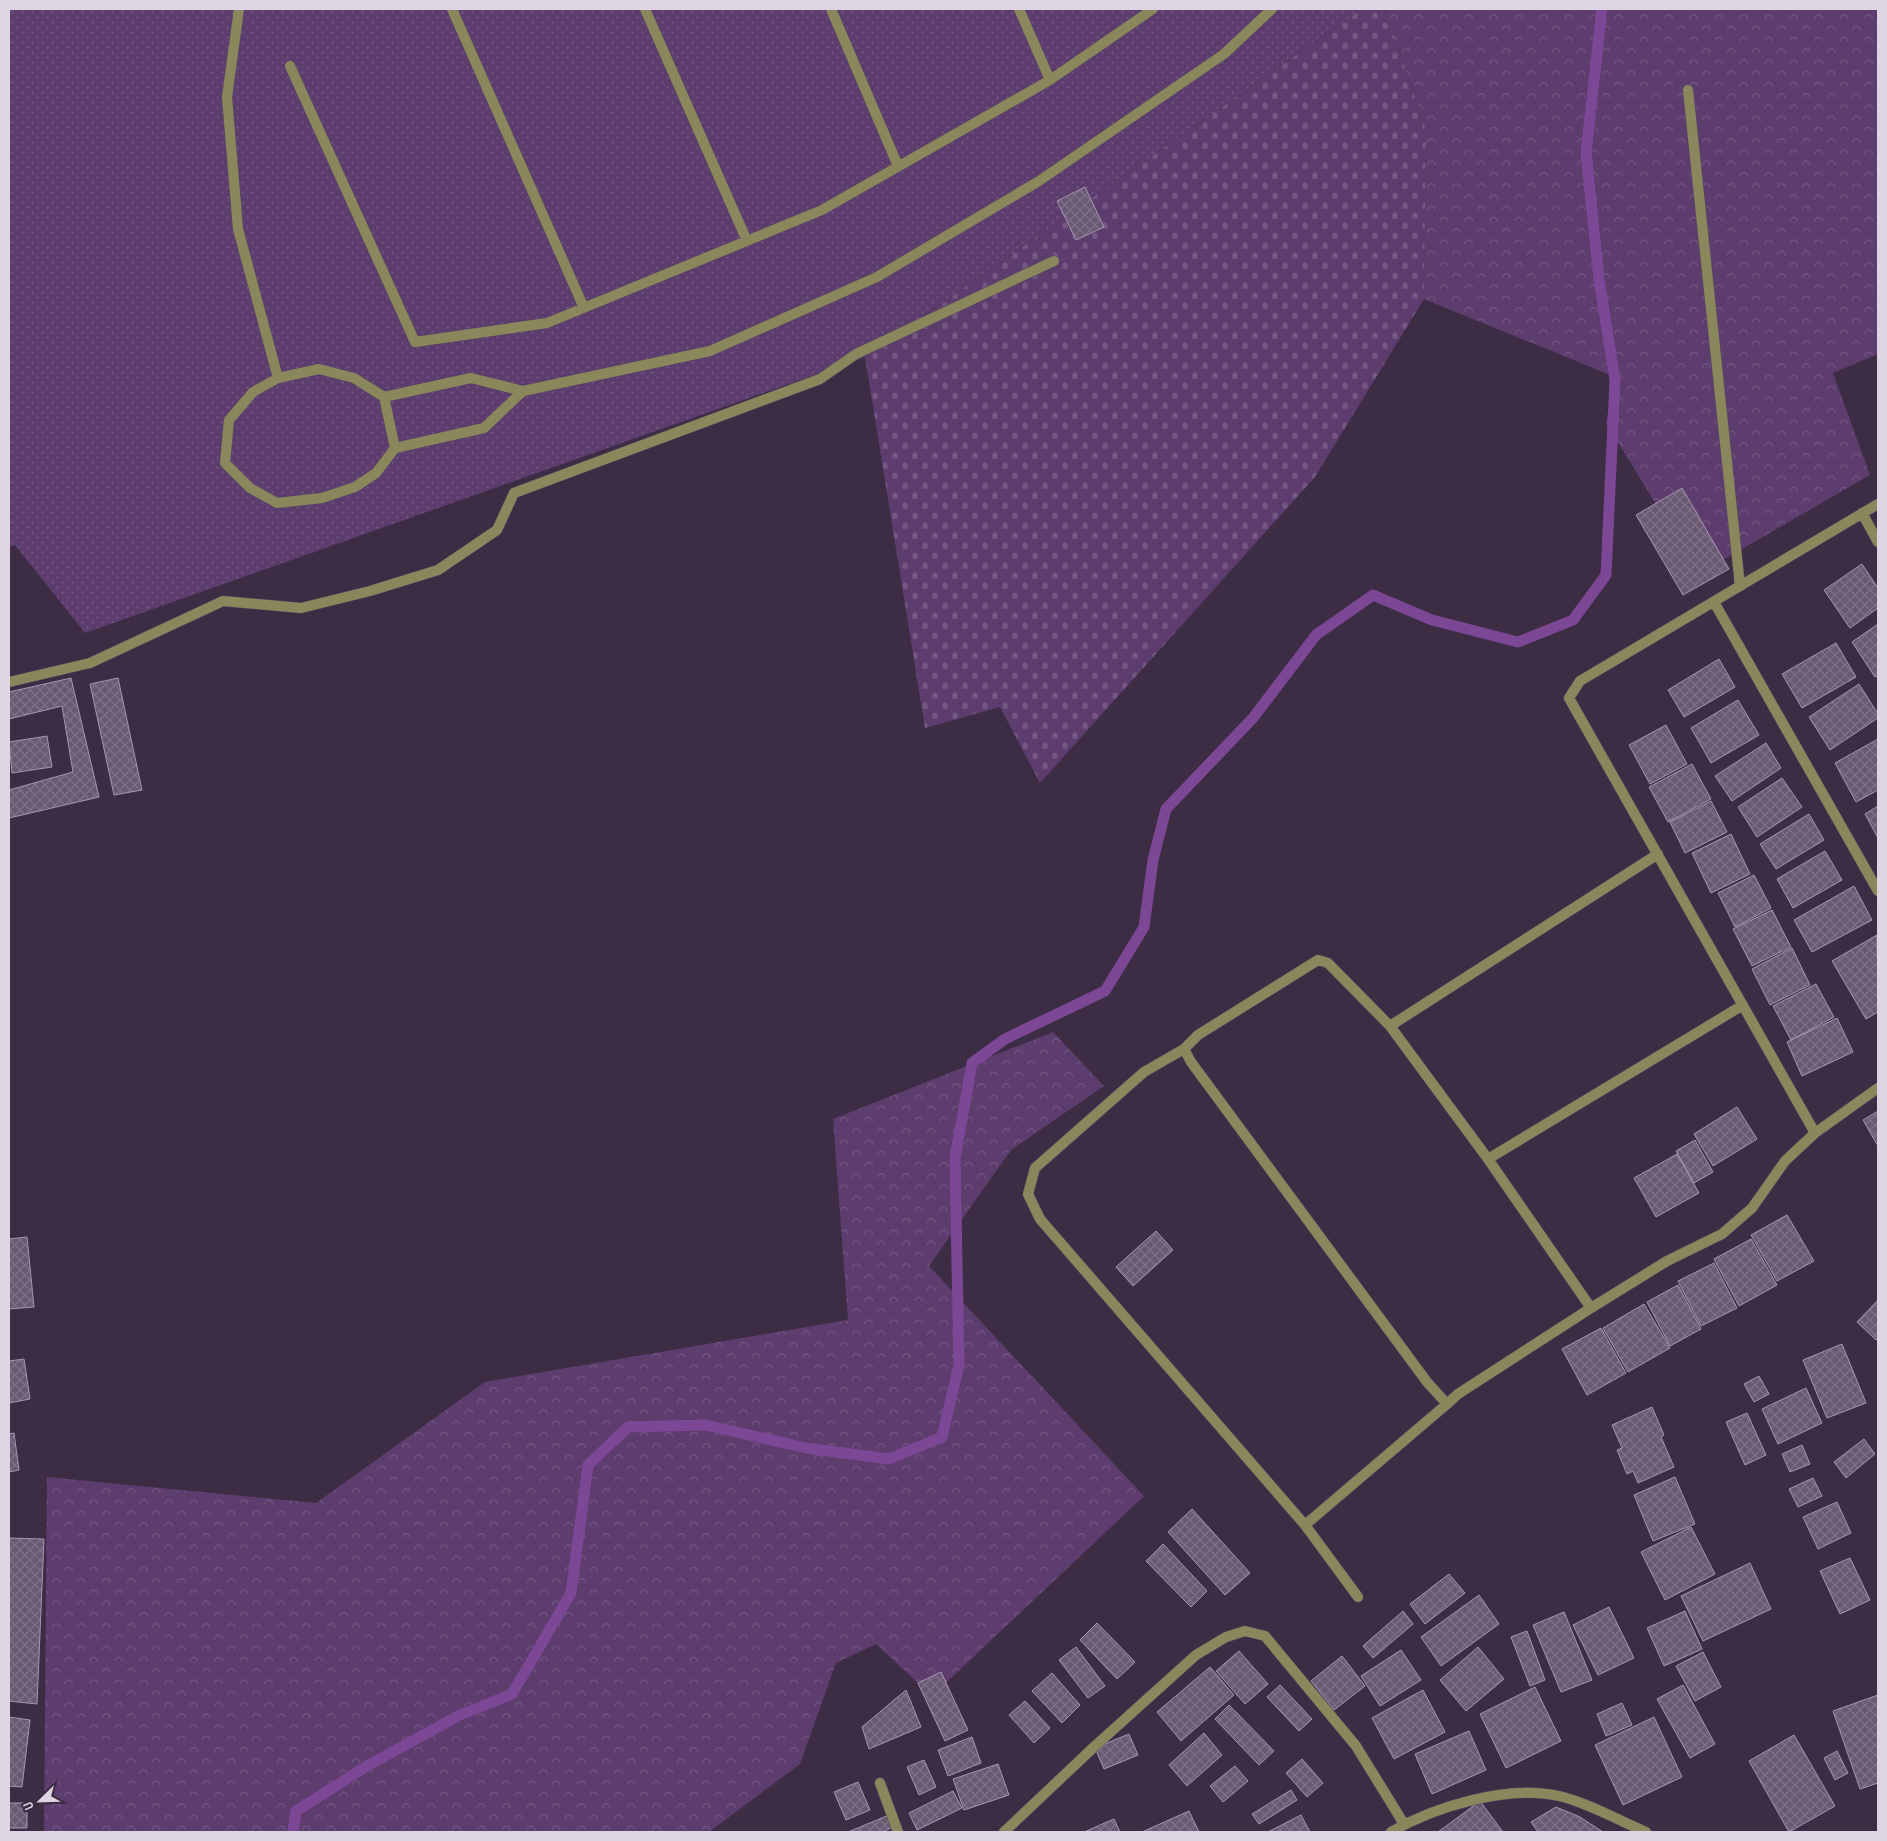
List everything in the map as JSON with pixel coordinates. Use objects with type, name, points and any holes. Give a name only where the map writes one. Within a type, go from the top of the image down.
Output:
[{"type":"street","points":[[238,9],[227,97],[238,229],[278,378]]},
{"type":"street","points":[[452,9],[584,308]]},
{"type":"street","points":[[645,9],[747,241]]},
{"type":"street","points":[[831,9],[898,166]]},
{"type":"street","points":[[1019,9],[1050,80]]},
{"type":"street","points":[[290,66],[415,342],[547,323],[822,210],[1050,80],[1153,9]]},
{"type":"street","points":[[523,391],[484,428],[395,448],[376,473],[355,487],[322,498],[277,503],[250,488],[225,463],[229,420],[253,392],[278,378],[319,369],[354,378],[384,397],[471,378],[523,391],[710,351],[877,277],[1039,181],[1224,54],[1272,9]]},
{"type":"street","points":[[1688,90],[1740,586]]},
{"type":"street","points":[[9,682],[90,663],[223,601],[301,608],[370,591],[438,570],[497,530],[514,493],[820,379],[856,354],[1054,261]]},
{"type":"street","points":[[384,397],[395,448]]},
{"type":"street","points":[[1815,1133],[1569,698],[1580,681],[1878,504]]},
{"type":"street","points":[[1862,513],[1878,542]]},
{"type":"street","points":[[1714,602],[1878,891]]},
{"type":"street","points":[[1390,1026],[1658,854]]},
{"type":"street","points":[[1358,1597],[1304,1525],[1040,1219],[1028,1194],[1036,1168],[1144,1072],[1184,1049],[1198,1035],[1318,960],[1328,963],[1390,1026],[1488,1159],[1591,1308]]},
{"type":"street","points":[[1488,1159],[1743,1005]]},
{"type":"street","points":[[1184,1049],[1191,1062],[1427,1382],[1447,1404]]},
{"type":"street","points":[[1304,1525],[1458,1394],[1667,1261],[1722,1234],[1752,1208],[1785,1161],[1815,1133],[1878,1088]]},
{"type":"street","points":[[1004,1832],[1095,1746],[1196,1655],[1226,1637],[1245,1631],[1265,1636],[1356,1746],[1404,1824]]},
{"type":"street","points":[[880,1784],[898,1832]]},
{"type":"street","points":[[1391,1832],[1404,1824],[1463,1802],[1524,1792],[1559,1796],[1646,1832]]},
{"type":"green space","points":[[9,9],[1362,9],[865,357],[85,633],[15,545],[9,547]]},
{"type":"green space","points":[[1362,9],[1385,9],[1426,130],[1424,299],[1315,477],[1040,783],[1000,707],[925,728],[865,357]]},
{"type":"green space","points":[[1385,9],[1878,9],[1878,354],[1833,373],[1870,475],[1699,574],[1606,423],[1615,377],[1424,299],[1426,130]]},
{"type":"green space","points":[[1053,1032],[1104,1086],[1011,1150],[929,1266],[1144,1496],[932,1696],[876,1644],[836,1663],[800,1764],[709,1832],[44,1832],[47,1477],[316,1503],[485,1382],[848,1320],[833,1119]]},
{"type":"building","points":[[1085,187],[1104,227],[1076,240],[1057,201]]},
{"type":"building","points":[[1682,488],[1729,569],[1683,595],[1636,515]]},
{"type":"building","points":[[1862,564],[1878,588],[1878,608],[1850,628],[1824,590]]},
{"type":"building","points":[[1878,624],[1878,675],[1875,677],[1852,642]]},
{"type":"building","points":[[1836,643],[1856,677],[1802,708],[1782,674]]},
{"type":"building","points":[[1719,659],[1735,687],[1684,717],[1668,690]]},
{"type":"building","points":[[71,678],[99,797],[9,818],[9,790],[73,772],[62,706],[9,719],[9,692]]},
{"type":"building","points":[[118,678],[142,790],[114,795],[90,684]]},
{"type":"building","points":[[1859,684],[1878,714],[1878,718],[1830,750],[1809,717]]},
{"type":"building","points":[[1738,700],[1759,735],[1711,763],[1691,728]]},
{"type":"building","points":[[1666,725],[1687,764],[1650,784],[1629,745]]},
{"type":"building","points":[[47,736],[52,767],[12,773],[9,742]]},
{"type":"building","points":[[1878,739],[1878,790],[1856,802],[1835,763]]},
{"type":"building","points":[[1766,743],[1781,768],[1732,801],[1715,776]]},
{"type":"building","points":[[1692,764],[1711,799],[1668,822],[1649,787]]},
{"type":"building","points":[[1782,778],[1802,807],[1757,837],[1738,807]]},
{"type":"building","points":[[1711,801],[1727,832],[1685,853],[1670,822]]},
{"type":"building","points":[[1878,806],[1878,838],[1865,814]]},
{"type":"building","points":[[1809,814],[1824,840],[1776,869],[1760,844]]},
{"type":"building","points":[[1731,834],[1750,874],[1711,893],[1692,853]]},
{"type":"building","points":[[1825,851],[1842,880],[1793,908],[1777,879]]},
{"type":"building","points":[[1754,875],[1771,908],[1735,927],[1718,893]]},
{"type":"building","points":[[1854,886],[1872,920],[1812,952],[1794,920]]},
{"type":"building","points":[[1772,910],[1791,947],[1752,966],[1733,929]]},
{"type":"building","points":[[1877,935],[1878,1012],[1866,1019],[1832,961]]},
{"type":"building","points":[[1792,948],[1810,985],[1770,1005],[1752,969]]},
{"type":"building","points":[[1816,984],[1834,1017],[1791,1040],[1773,1006]]},
{"type":"building","points":[[1837,1018],[1853,1052],[1802,1076],[1787,1042]]},
{"type":"building","points":[[1737,1107],[1757,1139],[1713,1166],[1694,1134]]},
{"type":"building","points":[[1878,1111],[1878,1146],[1863,1120]]},
{"type":"building","points":[[1695,1140],[1713,1172],[1694,1183],[1676,1151]]},
{"type":"building","points":[[1677,1154],[1699,1193],[1656,1217],[1634,1178]]},
{"type":"building","points":[[1787,1215],[1814,1261],[1777,1281],[1751,1235]]},
{"type":"building","points":[[1156,1231],[1173,1250],[1133,1286],[1116,1267]]},
{"type":"building","points":[[27,1237],[34,1307],[9,1309],[9,1239]]},
{"type":"building","points":[[1751,1239],[1777,1285],[1739,1306],[1714,1259]]},
{"type":"building","points":[[1714,1263],[1737,1308],[1701,1326],[1678,1281]]},
{"type":"building","points":[[1678,1285],[1701,1329],[1670,1346],[1647,1302]]},
{"type":"building","points":[[1878,1300],[1878,1338],[1876,1340],[1857,1322]]},
{"type":"building","points":[[1644,1304],[1670,1348],[1628,1372],[1603,1328]]},
{"type":"building","points":[[1601,1328],[1626,1373],[1587,1395],[1562,1349]]},
{"type":"building","points":[[1842,1344],[1866,1403],[1827,1418],[1803,1360]]},
{"type":"building","points":[[24,1359],[30,1399],[9,1403],[9,1361]]},
{"type":"building","points":[[1759,1376],[1769,1394],[1754,1402],[1744,1384]]},
{"type":"building","points":[[1806,1388],[1822,1423],[1778,1444],[1762,1409]]},
{"type":"building","points":[[1652,1407],[1664,1435],[1661,1437],[1674,1467],[1638,1483],[1633,1471],[1627,1474],[1617,1450],[1622,1448],[1612,1425]]},
{"type":"building","points":[[1747,1413],[1766,1455],[1745,1465],[1726,1422]]},
{"type":"building","points":[[14,1433],[19,1470],[9,1472],[9,1434]]},
{"type":"building","points":[[1864,1439],[1875,1454],[1846,1478],[1834,1462]]},
{"type":"building","points":[[1802,1445],[1810,1464],[1790,1472],[1782,1454]]},
{"type":"building","points":[[1675,1477],[1695,1524],[1653,1541],[1634,1495]]},
{"type":"building","points":[[1813,1478],[1822,1496],[1798,1507],[1789,1489]]},
{"type":"building","points":[[1837,1502],[1851,1533],[1818,1549],[1803,1517]]},
{"type":"building","points":[[1192,1509],[1250,1573],[1225,1595],[1168,1532]]},
{"type":"building","points":[[1691,1527],[1715,1574],[1665,1600],[1641,1552]]},
{"type":"building","points":[[9,1538],[44,1539],[37,1704],[9,1701]]},
{"type":"building","points":[[1163,1544],[1207,1591],[1191,1607],[1146,1561]]},
{"type":"building","points":[[1850,1558],[1870,1600],[1840,1614],[1820,1571]]},
{"type":"building","points":[[1750,1563],[1771,1609],[1703,1641],[1681,1596]]},
{"type":"building","points":[[1449,1574],[1465,1593],[1425,1624],[1410,1604]]},
{"type":"building","points":[[1479,1595],[1499,1624],[1441,1666],[1421,1637]]},
{"type":"building","points":[[1609,1607],[1634,1658],[1598,1675],[1573,1625]]},
{"type":"building","points":[[1403,1611],[1413,1624],[1373,1658],[1363,1646]]},
{"type":"building","points":[[1685,1611],[1702,1649],[1664,1666],[1647,1628]]},
{"type":"building","points":[[1564,1612],[1592,1680],[1561,1692],[1533,1625]]},
{"type":"building","points":[[1097,1623],[1135,1662],[1117,1679],[1080,1640]]},
{"type":"building","points":[[1527,1631],[1545,1680],[1530,1686],[1511,1637]]},
{"type":"building","points":[[1076,1647],[1105,1686],[1088,1698],[1059,1660]]},
{"type":"building","points":[[1478,1647],[1504,1679],[1466,1711],[1440,1680]]},
{"type":"building","points":[[1401,1650],[1421,1680],[1380,1706],[1361,1676]]},
{"type":"building","points":[[1239,1651],[1268,1684],[1245,1704],[1216,1671]]},
{"type":"building","points":[[1703,1652],[1721,1687],[1695,1701],[1676,1666]]},
{"type":"building","points":[[1342,1656],[1365,1686],[1334,1710],[1311,1681]]},
{"type":"building","points":[[1210,1667],[1234,1695],[1181,1741],[1157,1712]]},
{"type":"building","points":[[941,1672],[968,1730],[945,1741],[918,1683]]},
{"type":"building","points":[[1052,1673],[1080,1705],[1062,1723],[1032,1691]]},
{"type":"building","points":[[1280,1685],[1312,1719],[1299,1731],[1267,1697]]},
{"type":"building","points":[[1683,1685],[1715,1744],[1690,1758],[1657,1699]]},
{"type":"building","points":[[1535,1687],[1561,1741],[1506,1768],[1480,1714]]},
{"type":"building","points":[[906,1690],[921,1727],[869,1749],[862,1727]]},
{"type":"building","points":[[1423,1690],[1445,1732],[1394,1759],[1372,1718]]},
{"type":"building","points":[[1878,1695],[1878,1783],[1860,1789],[1833,1711]]},
{"type":"building","points":[[1025,1701],[1050,1728],[1034,1743],[1009,1715]]},
{"type":"building","points":[[1622,1703],[1632,1725],[1606,1736],[1597,1714]]},
{"type":"building","points":[[1229,1705],[1274,1751],[1259,1765],[1215,1719]]},
{"type":"building","points":[[9,1717],[30,1720],[22,1787],[9,1786]]},
{"type":"building","points":[[1654,1717],[1682,1777],[1623,1805],[1595,1745]]},
{"type":"building","points":[[1469,1731],[1486,1770],[1432,1794],[1415,1754]]},
{"type":"building","points":[[1204,1733],[1222,1755],[1187,1786],[1169,1765]]},
{"type":"building","points":[[1129,1734],[1138,1755],[1104,1769],[1095,1748]]},
{"type":"building","points":[[1794,1735],[1835,1806],[1789,1832],[1749,1761]]},
{"type":"building","points":[[972,1737],[981,1763],[948,1776],[938,1750]]},
{"type":"building","points":[[1837,1751],[1848,1773],[1835,1780],[1824,1758]]},
{"type":"building","points":[[1302,1759],[1323,1783],[1307,1797],[1286,1773]]},
{"type":"building","points":[[924,1760],[936,1787],[919,1795],[907,1767]]},
{"type":"building","points":[[998,1764],[1009,1795],[964,1810],[953,1779]]},
{"type":"building","points":[[1235,1766],[1248,1781],[1223,1802],[1210,1786]]},
{"type":"building","points":[[858,1782],[870,1810],[846,1820],[834,1792]]},
{"type":"building","points":[[1291,1790],[1297,1800],[1259,1824],[1252,1814]]},
{"type":"building","points":[[953,1791],[962,1808],[917,1830],[909,1813]]},
{"type":"building","points":[[1480,1801],[1503,1832],[1438,1832]]},
{"type":"building","points":[[9,1803],[27,1803],[27,1828],[9,1828]]},
{"type":"building","points":[[1556,1807],[1580,1817],[1603,1832],[1538,1832],[1531,1822]]},
{"type":"building","points":[[1189,1811],[1199,1832],[1142,1832]]},
{"type":"building","points":[[889,1815],[894,1827],[881,1832],[848,1832]]},
{"type":"building","points":[[1301,1815],[1310,1832],[1268,1832]]},
{"type":"building","points":[[1114,1819],[1120,1832],[1084,1832]]},
{"type":"waterway","points":[[293,1832],[296,1811],[367,1766],[460,1715],[512,1694],[571,1593],[588,1465],[628,1427],[706,1425],[806,1448],[889,1459],[942,1437],[959,1365],[955,1158],[972,1063],[1005,1039],[1105,991],[1144,927],[1153,860],[1166,809],[1253,718],[1316,635],[1373,595],[1432,620],[1518,642],[1573,620],[1606,575],[1615,380],[1599,279],[1586,152],[1602,9]]}]
